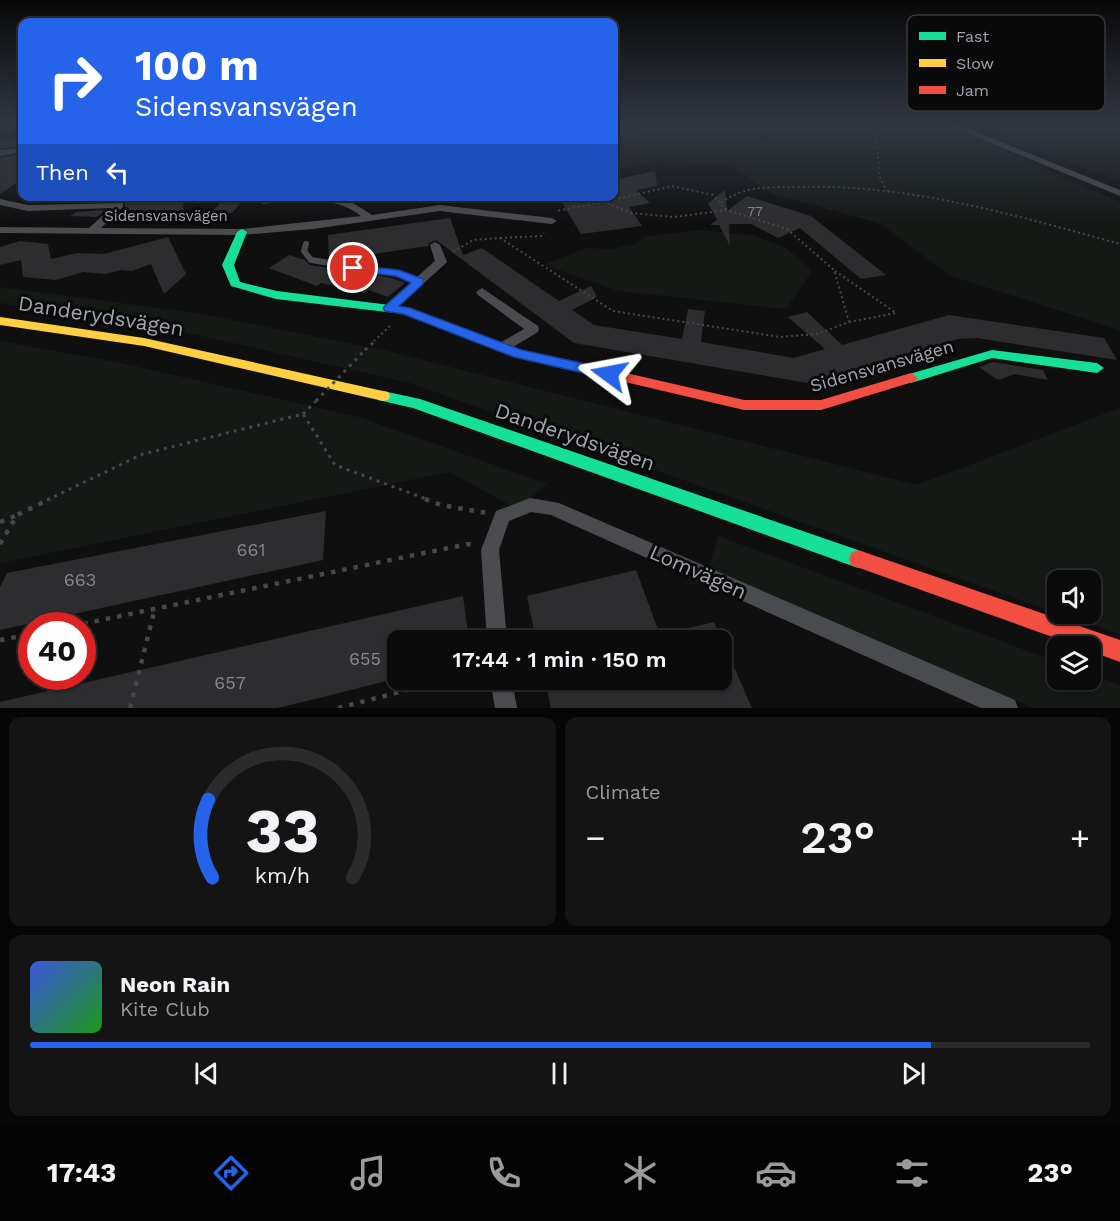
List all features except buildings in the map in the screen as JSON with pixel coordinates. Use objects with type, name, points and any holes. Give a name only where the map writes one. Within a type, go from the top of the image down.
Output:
[{"type":"street","points":[[1033,158],[1120,193]]},
{"type":"street","points":[[334,201],[359,208],[370,218]]},
{"type":"street","name":"Sidensvansvägen","points":[[0,202],[28,208],[120,205],[90,232]]},
{"type":"street","name":"Sidensvansvägen","points":[[0,230],[242,232],[440,208],[552,221]]},
{"type":"street","name":"Sidensvansvägen","points":[[242,232],[228,265],[235,284],[276,295],[406,310],[519,354],[744,405],[821,405],[992,354],[1097,368]]},
{"type":"street","points":[[389,308],[441,262],[435,245]]},
{"type":"street","points":[[482,292],[533,329],[503,347]]},
{"type":"street","name":"Danderydsvägen","points":[[0,321],[144,342],[414,402],[1120,651]]},
{"type":"street","name":"Lomvägen","points":[[502,516],[530,505],[553,508],[1007,708]]},
{"type":"street","points":[[496,630],[490,550],[502,516]]},
{"type":"street","points":[[503,690],[506,708]]},
{"type":"lane","points":[[306,244],[304,251],[311,260],[399,273],[419,282]]},
{"type":"path","points":[[878,158],[879,175],[887,191]]},
{"type":"path","points":[[721,203],[744,189],[764,186],[842,185],[887,191],[1012,216],[1120,244]]},
{"type":"path","points":[[618,199],[672,186],[713,195],[727,210]]},
{"type":"path","points":[[452,254],[453,250],[473,240],[542,236],[552,221],[552,211],[608,201]]},
{"type":"path","points":[[500,238],[613,311],[780,337],[817,334],[849,322],[896,313],[834,270],[787,229],[727,210],[674,218],[631,213],[604,202]]},
{"type":"path","points":[[834,270],[849,322]]},
{"type":"path","points":[[0,522],[143,454],[303,414],[406,310]]},
{"type":"path","points":[[303,414],[335,465],[441,505],[502,516]]},
{"type":"path","points":[[0,544],[17,515]]},
{"type":"path","points":[[96,621],[468,544],[490,550]]},
{"type":"path","points":[[130,708],[155,608]]},
{"type":"path","points":[[0,640],[18,637]]},
{"type":"path","points":[[338,708],[407,690]]},
{"type":"shaded area","points":[[618,158],[1021,158],[1120,202],[1120,330],[951,276],[879,223],[772,194],[731,165],[659,161],[618,169]]},
{"type":"shaded area","points":[[1058,158],[1120,158],[1120,181]]},
{"type":"shaded area","points":[[702,230],[755,236],[786,248],[812,271],[786,309],[619,291],[544,265],[587,248],[612,249],[635,244],[646,236]]},
{"type":"shaded area","points":[[0,287],[196,313],[383,350],[917,485],[1120,408],[1120,634],[1090,624],[1101,624],[1101,570],[1047,570],[1047,609],[410,383],[171,329],[0,303]]},
{"type":"shaded area","points":[[0,341],[121,363],[359,417],[547,484],[517,509],[450,472],[0,563]]},
{"type":"shaded area","points":[[718,536],[1047,658],[1047,690],[1101,690],[1101,678],[1120,685],[1120,708],[1034,708],[708,571]]},
{"type":"traffic: fast","points":[[242,232],[228,265],[235,284],[276,295],[406,311],[519,354],[613,375]]},
{"type":"traffic: fast","points":[[911,378],[992,354],[1097,368]]},
{"type":"traffic: fast","points":[[383,396],[415,403],[858,559]]},
{"type":"traffic: slow","points":[[0,321],[144,342],[383,396]]},
{"type":"traffic: jam","points":[[613,375],[744,405],[821,405],[911,378]]},
{"type":"traffic: jam","points":[[858,559],[1120,651]]},
{"type":"route","points":[[353,268],[399,273],[419,282],[389,308],[406,310],[519,354],[609,374]]}]
